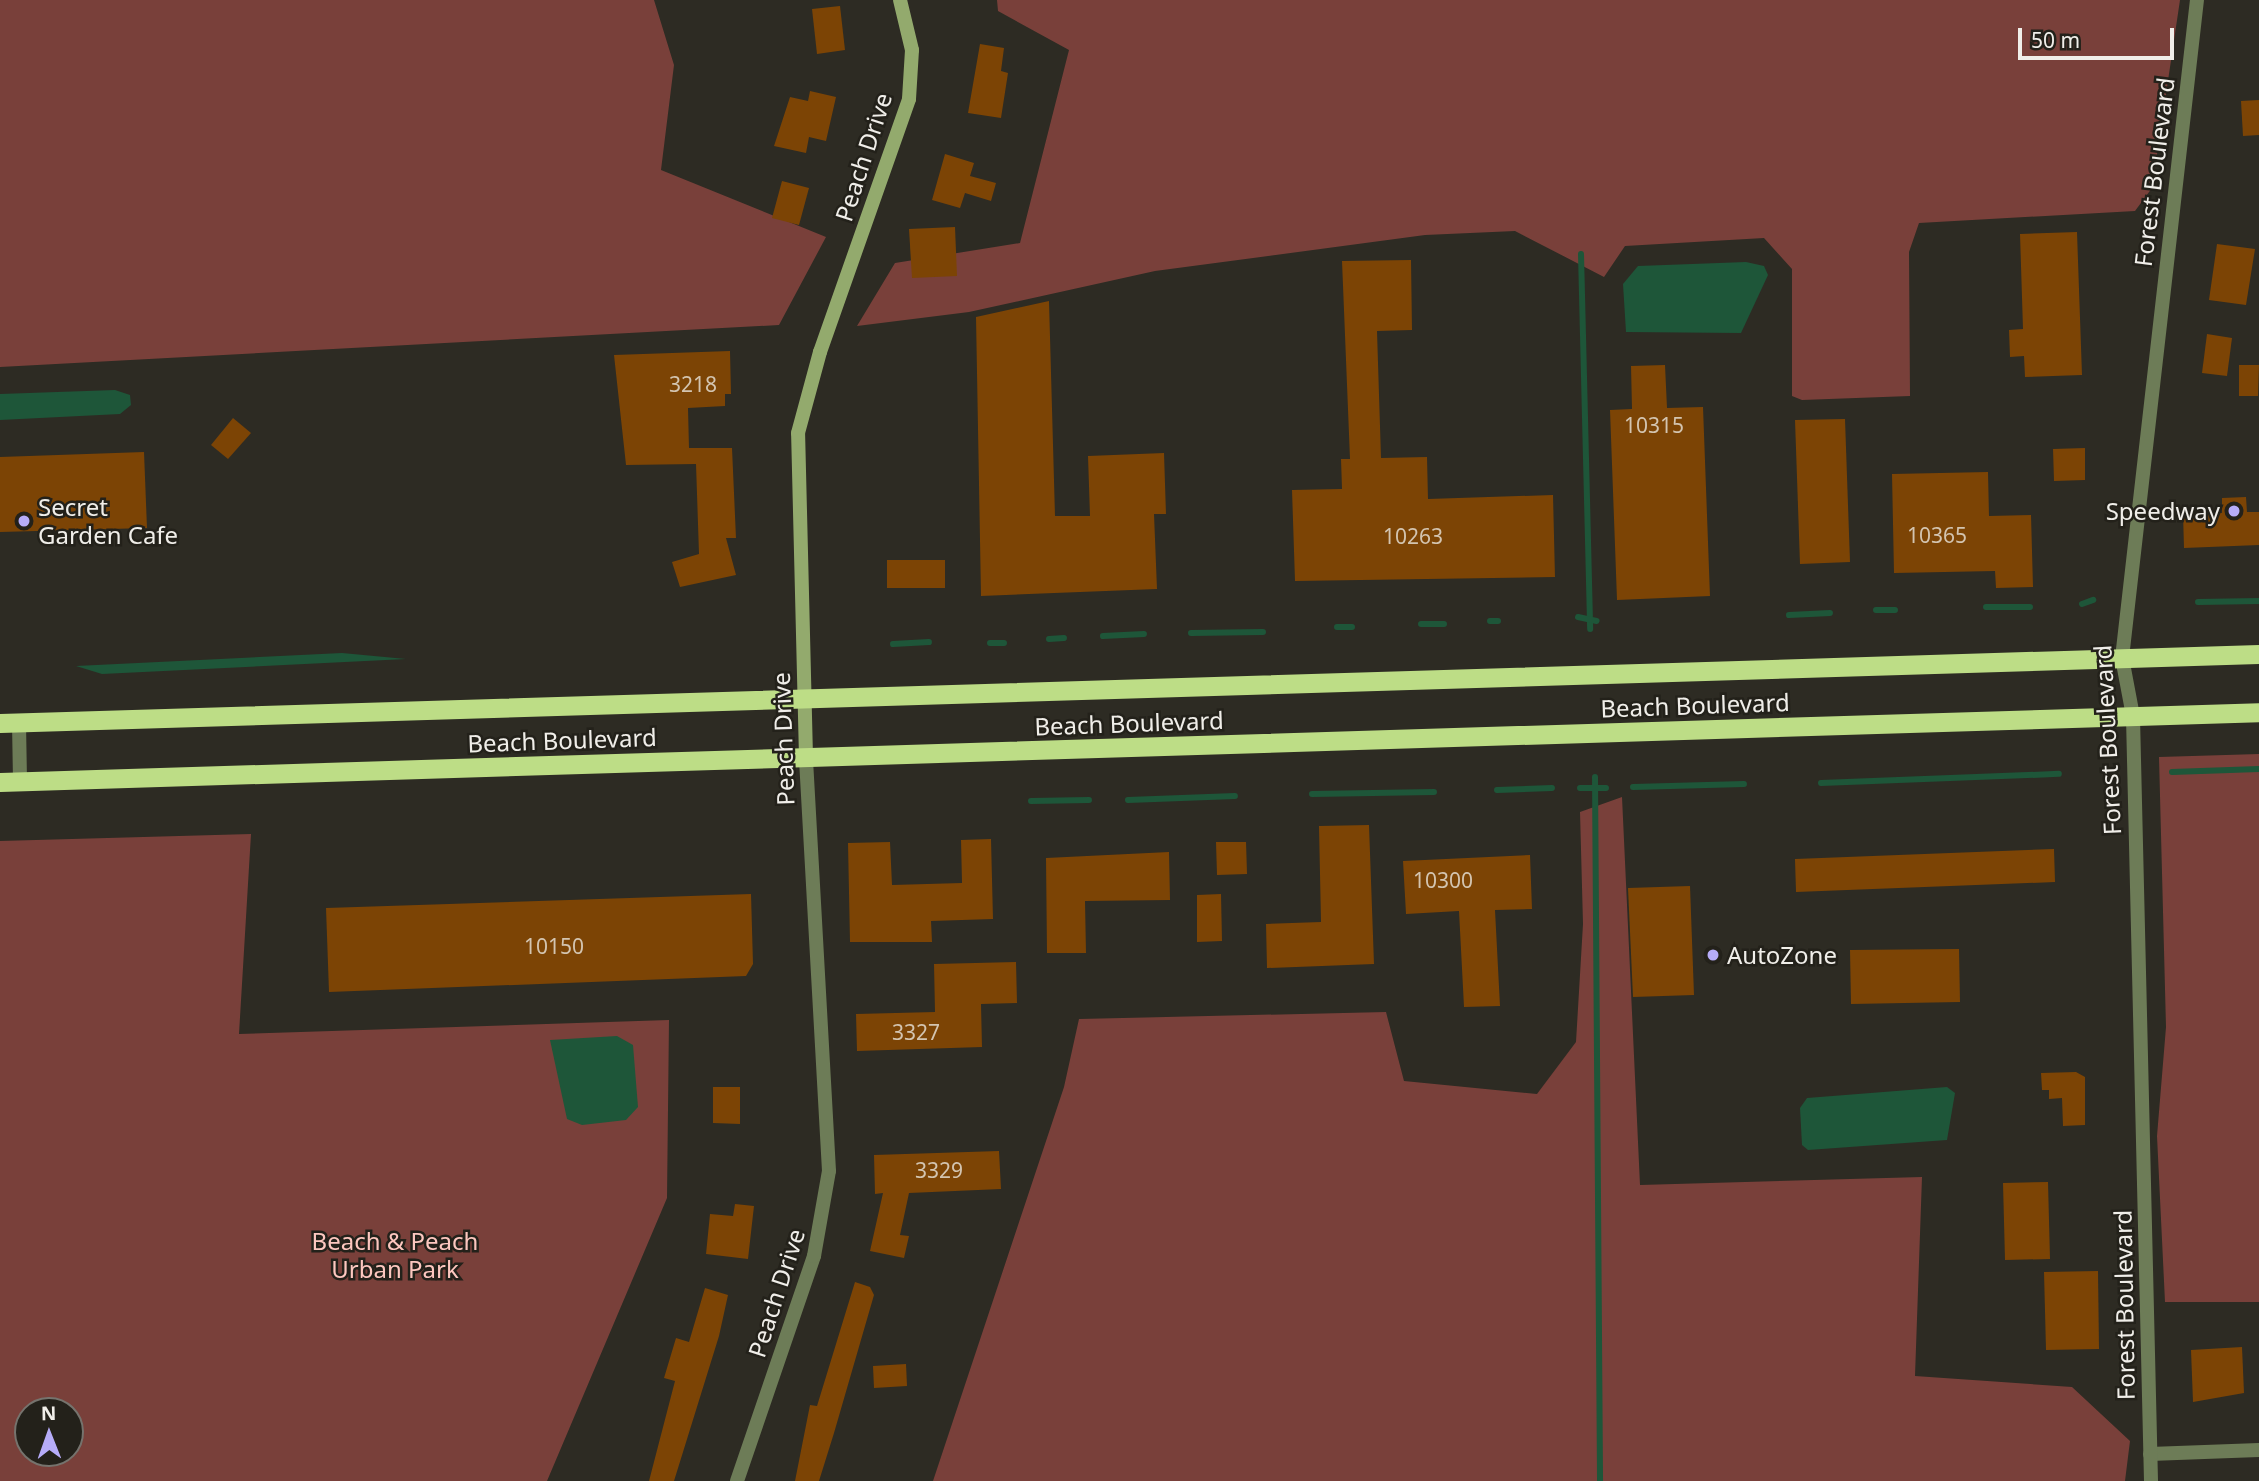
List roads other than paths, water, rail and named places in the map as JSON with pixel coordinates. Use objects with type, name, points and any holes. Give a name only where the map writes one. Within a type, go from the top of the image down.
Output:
[{"type":"highway","points":[[10,723],[2259,654]]},
{"type":"highway","name":"Beach Boulevard","points":[[10,782],[2259,712]]},
{"type":"main road","name":"Peach Drive","points":[[806,757],[798,433],[820,352],[909,99],[912,50],[900,0]]},
{"type":"street","name":"Forest Boulevard","points":[[2151,1481],[2133,716],[2122,658],[2197,0]]},
{"type":"street","points":[[10,723],[10,782]]},
{"type":"street","name":"Peach Drive","points":[[737,1481],[814,1256],[829,1171],[806,757]]},
{"type":"street","points":[[2150,1454],[2259,1450]]},
{"type":"waterway","points":[[1581,254],[1590,629]]},
{"type":"waterway","points":[[2082,604],[2093,600]]},
{"type":"waterway","points":[[2198,602],[2259,601]]},
{"type":"waterway","points":[[1986,607],[2030,607]]},
{"type":"waterway","points":[[1876,610],[1895,610]]},
{"type":"waterway","points":[[1789,615],[1830,613]]},
{"type":"waterway","points":[[1578,617],[1597,621]]},
{"type":"waterway","points":[[1490,621],[1498,621]]},
{"type":"waterway","points":[[1421,624],[1444,624]]},
{"type":"waterway","points":[[1337,627],[1352,627]]},
{"type":"waterway","points":[[1191,633],[1263,632]]},
{"type":"waterway","points":[[1103,636],[1144,634]]},
{"type":"waterway","points":[[1049,639],[1064,638]]},
{"type":"waterway","points":[[893,644],[929,642]]},
{"type":"waterway","points":[[990,643],[1004,643]]},
{"type":"waterway","points":[[2172,772],[2259,769]]},
{"type":"waterway","points":[[1821,783],[2059,774]]},
{"type":"waterway","points":[[1595,777],[1600,1481]]},
{"type":"waterway","points":[[1633,787],[1744,784]]},
{"type":"waterway","points":[[1497,790],[1552,788]]},
{"type":"waterway","points":[[1580,788],[1606,788]]},
{"type":"waterway","points":[[1312,794],[1434,792]]},
{"type":"waterway","points":[[1128,800],[1235,796]]},
{"type":"waterway","points":[[1031,801],[1089,800]]},
{"type":"place","name":"Speedway","points":[[2234,511]]},
{"type":"place","name":"Secret Garden Cafe","points":[[24,521]]},
{"type":"place","name":"AutoZone","points":[[1713,955]]},
{"type":"park label","name":"Beach & Peach Urban Park","points":[[395,1255]]}]
